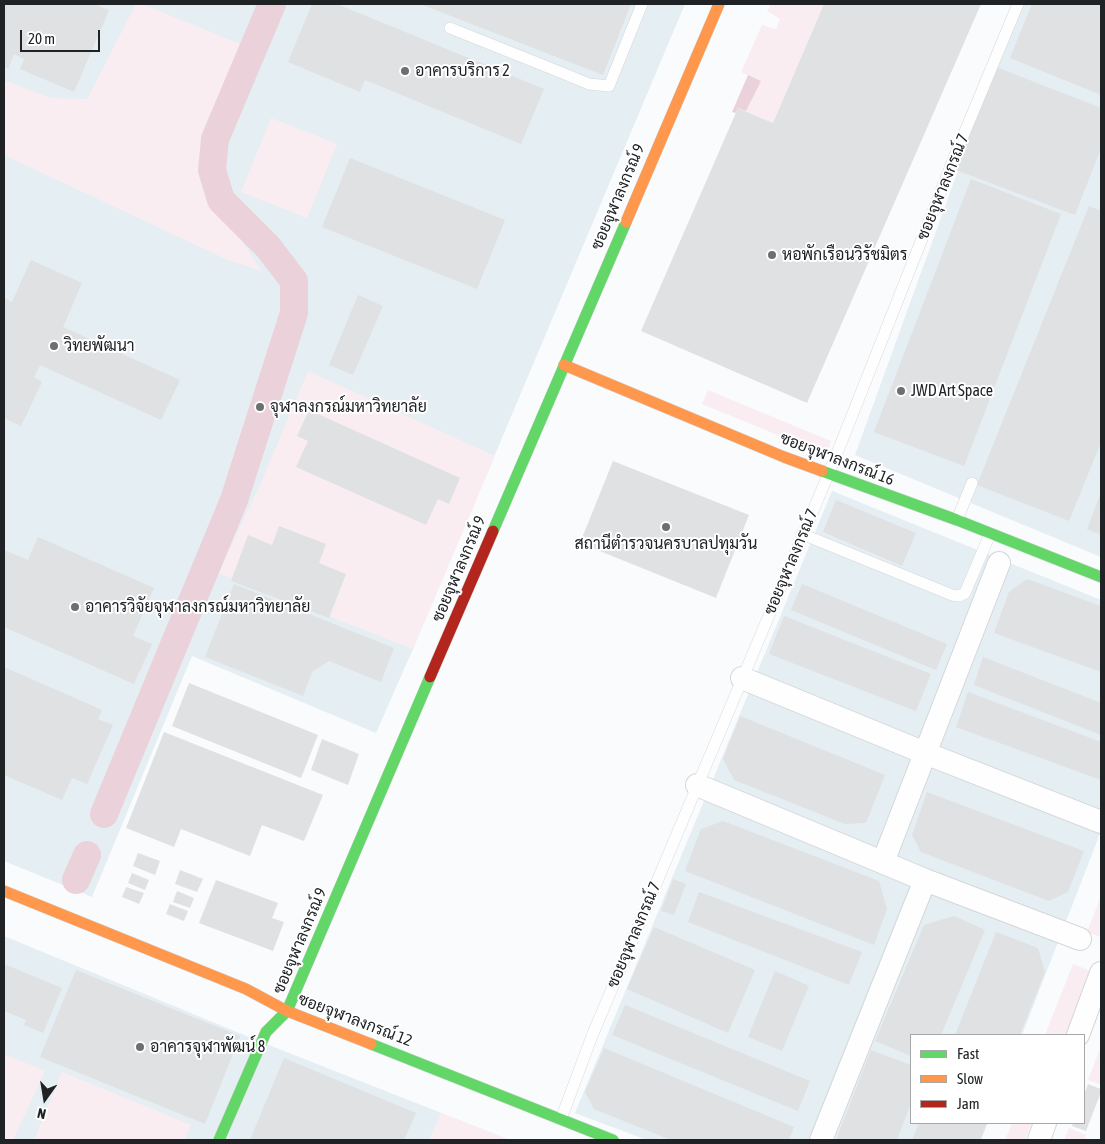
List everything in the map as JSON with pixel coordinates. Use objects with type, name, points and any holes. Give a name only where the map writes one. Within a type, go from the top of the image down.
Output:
[{"type":"street","name":"ซอยจุฬาลงกรณ์ 9","points":[[219,1140],[266,1032],[287,1011],[564,366],[715,6]]},
{"type":"street","name":"ซอยจุฬาลงกรณ์ 16","points":[[564,366],[784,457],[958,520],[1101,577]]},
{"type":"street","points":[[884,862],[999,563]]},
{"type":"street","points":[[742,678],[1101,822]]},
{"type":"street","points":[[698,785],[925,880],[1080,939]]},
{"type":"street","points":[[821,1140],[925,880]]},
{"type":"street","name":"ซอยจุฬาลงกรณ์ 12","points":[[4,891],[246,989],[287,1011],[613,1140]]},
{"type":"street","points":[[1078,1034],[1101,973]]},
{"type":"street","points":[[1039,1140],[1045,1124]]},
{"type":"lane","points":[[450,28],[589,84],[609,86],[642,4]]},
{"type":"lane","name":"ซอยจุฬาลงกรณ์ 7","points":[[561,1119],[592,1036],[828,474],[982,98],[1018,4]]},
{"type":"lane","points":[[958,520],[972,483]]},
{"type":"lane","points":[[802,534],[952,595],[960,596],[965,593],[990,534]]},
{"type":"shaded area","name":"จุฬาลงกรณ์มหาวิทยาลัย","points":[[4,4],[685,4],[376,733],[192,656],[92,897],[4,861]]},
{"type":"shaded area","points":[[136,4],[142,4],[240,44],[203,133],[203,173],[213,204],[239,237],[262,271],[228,260],[4,155],[4,82],[9,82],[50,98],[87,99]]},
{"type":"shaded area","points":[[771,4],[824,4],[773,123],[746,111],[760,81],[741,72],[762,25],[776,29],[780,19],[767,11]]},
{"type":"shaded area","points":[[1023,4],[1101,4],[1101,557],[855,455],[997,63]]},
{"type":"shaded area","points":[[748,75],[761,81],[746,111],[738,108],[736,113],[732,112]]},
{"type":"shaded area","points":[[271,118],[337,144],[307,218],[241,192]]},
{"type":"shaded area","points":[[308,371],[495,456],[413,649],[218,573],[261,483]]},
{"type":"shaded area","points":[[708,390],[831,441],[826,455],[702,404]]},
{"type":"shaded area","points":[[832,491],[1101,600],[1101,831],[1022,1034],[910,1034],[910,1124],[988,1124],[981,1140],[647,1140],[575,1113]]},
{"type":"shaded area","points":[[1101,896],[1101,937],[1087,932]]},
{"type":"shaded area","points":[[4,936],[261,1042],[510,1140],[4,1140]]},
{"type":"shaded area","points":[[1073,964],[1093,972],[1067,1034],[1045,1034]]},
{"type":"shaded area","points":[[1101,1046],[1101,1085],[1088,1080]]},
{"type":"shaded area","points":[[4,1054],[45,1071],[13,1140],[4,1140]]},
{"type":"shaded area","points":[[62,1072],[191,1125],[185,1140],[34,1140]]},
{"type":"shaded area","points":[[441,1113],[510,1140],[429,1140]]},
{"type":"shaded area","points":[[1012,1124],[1032,1124],[1025,1140],[1005,1140]]},
{"type":"shaded area","points":[[1069,1128],[1086,1135],[1084,1140],[1064,1140]]},
{"type":"building","points":[[4,4],[94,4],[109,10],[74,92],[20,69],[24,59],[14,54],[8,69],[4,67]]},
{"type":"building","name":"อาคารบริการ 2","points":[[312,4],[337,4],[544,89],[521,144],[365,80],[360,92],[288,62]]},
{"type":"building","points":[[420,4],[631,4],[603,75]]},
{"type":"building","name":"หอพักเรือนวิรัชมิตร","points":[[824,4],[981,4],[807,403],[641,331],[738,108],[773,123]]},
{"type":"building","points":[[1032,4],[1101,4],[1101,95],[1010,58]]},
{"type":"building","points":[[996,67],[1101,108],[1101,148],[1075,215],[953,169]]},
{"type":"building","points":[[350,158],[505,220],[477,289],[322,227]]},
{"type":"building","points":[[971,179],[1061,214],[964,466],[874,432]]},
{"type":"building","points":[[1089,206],[1101,211],[1101,442],[1069,521],[977,485]]},
{"type":"building","name":"วิทยพัฒนา","points":[[31,260],[82,283],[63,327],[180,380],[161,420],[40,365],[34,377],[42,382],[21,426],[4,418],[4,298],[12,302]]},
{"type":"building","points":[[358,295],[383,306],[353,375],[329,365]]},
{"type":"building","points":[[309,410],[460,478],[449,504],[438,499],[426,525],[296,467],[308,441],[297,436]]},
{"type":"building","points":[[613,461],[749,515],[716,598],[580,543]]},
{"type":"building","points":[[1101,493],[1101,535],[1087,529]]},
{"type":"building","points":[[836,500],[916,533],[902,566],[823,532]]},
{"type":"building","points":[[279,526],[326,544],[319,563],[346,574],[329,618],[231,581],[248,535],[272,545]]},
{"type":"building","name":"อาคารวิจัยจุฬาลงกรณ์มหาวิทยาลัย","points":[[38,537],[154,588],[133,636],[152,644],[134,684],[4,627],[4,550],[28,560]]},
{"type":"building","points":[[1027,579],[1101,606],[1101,672],[994,633],[1009,592]]},
{"type":"building","points":[[234,584],[394,648],[381,682],[329,661],[312,672],[303,696],[205,657]]},
{"type":"building","points":[[802,584],[947,644],[936,670],[791,610]]},
{"type":"building","points":[[784,616],[931,674],[916,711],[769,654]]},
{"type":"building","points":[[983,657],[1101,703],[1101,735],[974,685]]},
{"type":"building","points":[[4,667],[102,710],[98,719],[113,725],[87,784],[72,778],[62,800],[4,775]]},
{"type":"building","points":[[189,683],[318,735],[301,778],[172,726]]},
{"type":"building","points":[[968,692],[1101,742],[1101,780],[956,727]]},
{"type":"building","points":[[740,716],[885,775],[866,823],[845,824],[734,780],[723,759]]},
{"type":"building","points":[[164,732],[323,795],[304,841],[262,825],[250,856],[181,829],[174,847],[126,828]]},
{"type":"building","points":[[322,739],[359,754],[348,785],[311,770]]},
{"type":"building","points":[[927,792],[1084,851],[1068,892],[1049,901],[921,852],[912,835]]},
{"type":"building","points":[[723,821],[879,881],[887,909],[874,945],[685,871],[701,829]]},
{"type":"building","points":[[138,853],[160,861],[155,875],[133,866]]},
{"type":"building","points":[[180,870],[203,879],[197,892],[175,884]]},
{"type":"building","points":[[132,873],[149,880],[145,890],[128,883]]},
{"type":"building","points":[[673,879],[686,884],[674,915],[661,911]]},
{"type":"building","points":[[216,880],[278,903],[272,918],[284,922],[273,951],[199,923]]},
{"type":"building","points":[[126,887],[144,893],[139,904],[122,897]]},
{"type":"building","points":[[177,891],[194,898],[190,908],[173,902]]},
{"type":"building","points":[[699,892],[862,952],[849,985],[688,922]]},
{"type":"building","points":[[170,904],[188,911],[184,921],[166,914]]},
{"type":"building","points":[[954,916],[985,930],[941,1034],[910,1034],[910,1056],[875,1041],[924,925]]},
{"type":"building","points":[[654,927],[755,970],[728,1033],[627,989]]},
{"type":"building","points":[[996,932],[1038,948],[1045,972],[1020,1034],[955,1034]]},
{"type":"building","points":[[4,964],[62,988],[43,1033],[24,1025],[26,1020],[4,1011]]},
{"type":"building","name":"อาคารจุฬาพัฒน์ 8","points":[[76,970],[240,1036],[205,1124],[40,1057]]},
{"type":"building","points":[[775,971],[809,986],[782,1051],[748,1037]]},
{"type":"building","points":[[625,1005],[810,1081],[798,1111],[612,1035]]},
{"type":"building","points":[[604,1048],[794,1127],[789,1140],[671,1140],[594,1109],[585,1092]]},
{"type":"building","points":[[871,1050],[910,1065],[910,1106],[897,1140],[836,1140]]},
{"type":"building","points":[[284,1058],[416,1113],[404,1140],[250,1140]]},
{"type":"building","points":[[1088,1084],[1101,1089],[1086,1131],[1072,1126],[1073,1124],[1085,1124],[1085,1092]]},
{"type":"building","points":[[919,1124],[987,1124],[980,1140],[912,1140]]},
{"type":"waterway","points":[[104,814],[234,500],[294,313],[294,281],[268,247],[221,200],[212,170],[215,139],[272,4]]},
{"type":"waterway","points":[[76,880],[87,855]]},
{"type":"traffic: fast","points":[[493,531],[626,222]]},
{"type":"traffic: fast","points":[[822,471],[957,520],[1101,577]]},
{"type":"traffic: fast","points":[[219,1140],[266,1032],[287,1011],[430,677]]},
{"type":"traffic: fast","points":[[371,1044],[613,1140]]},
{"type":"traffic: slow","points":[[626,222],[719,4]]},
{"type":"traffic: slow","points":[[564,365],[822,471]]},
{"type":"traffic: slow","points":[[4,891],[246,989],[287,1011],[371,1044]]},
{"type":"traffic: jam","points":[[430,677],[493,531]]},
{"type":"place","name":"อาคารบริการ 2","points":[[405,71]]},
{"type":"place","name":"หอพักเรือนวิรัชมิตร","points":[[772,255]]},
{"type":"place","name":"วิทยพัฒนา","points":[[54,346]]},
{"type":"place","name":"JWD Art Space","points":[[901,391]]},
{"type":"place","name":"จุฬาลงกรณ์มหาวิทยาลัย","points":[[260,407]]},
{"type":"place","name":"สถานีตำรวจนครบาลปทุมวัน","points":[[666,527]]},
{"type":"place","name":"อาคารวิจัยจุฬาลงกรณ์มหาวิทยาลัย","points":[[75,607]]},
{"type":"place","name":"อาคารจุฬาพัฒน์ 8","points":[[140,1047]]}]
